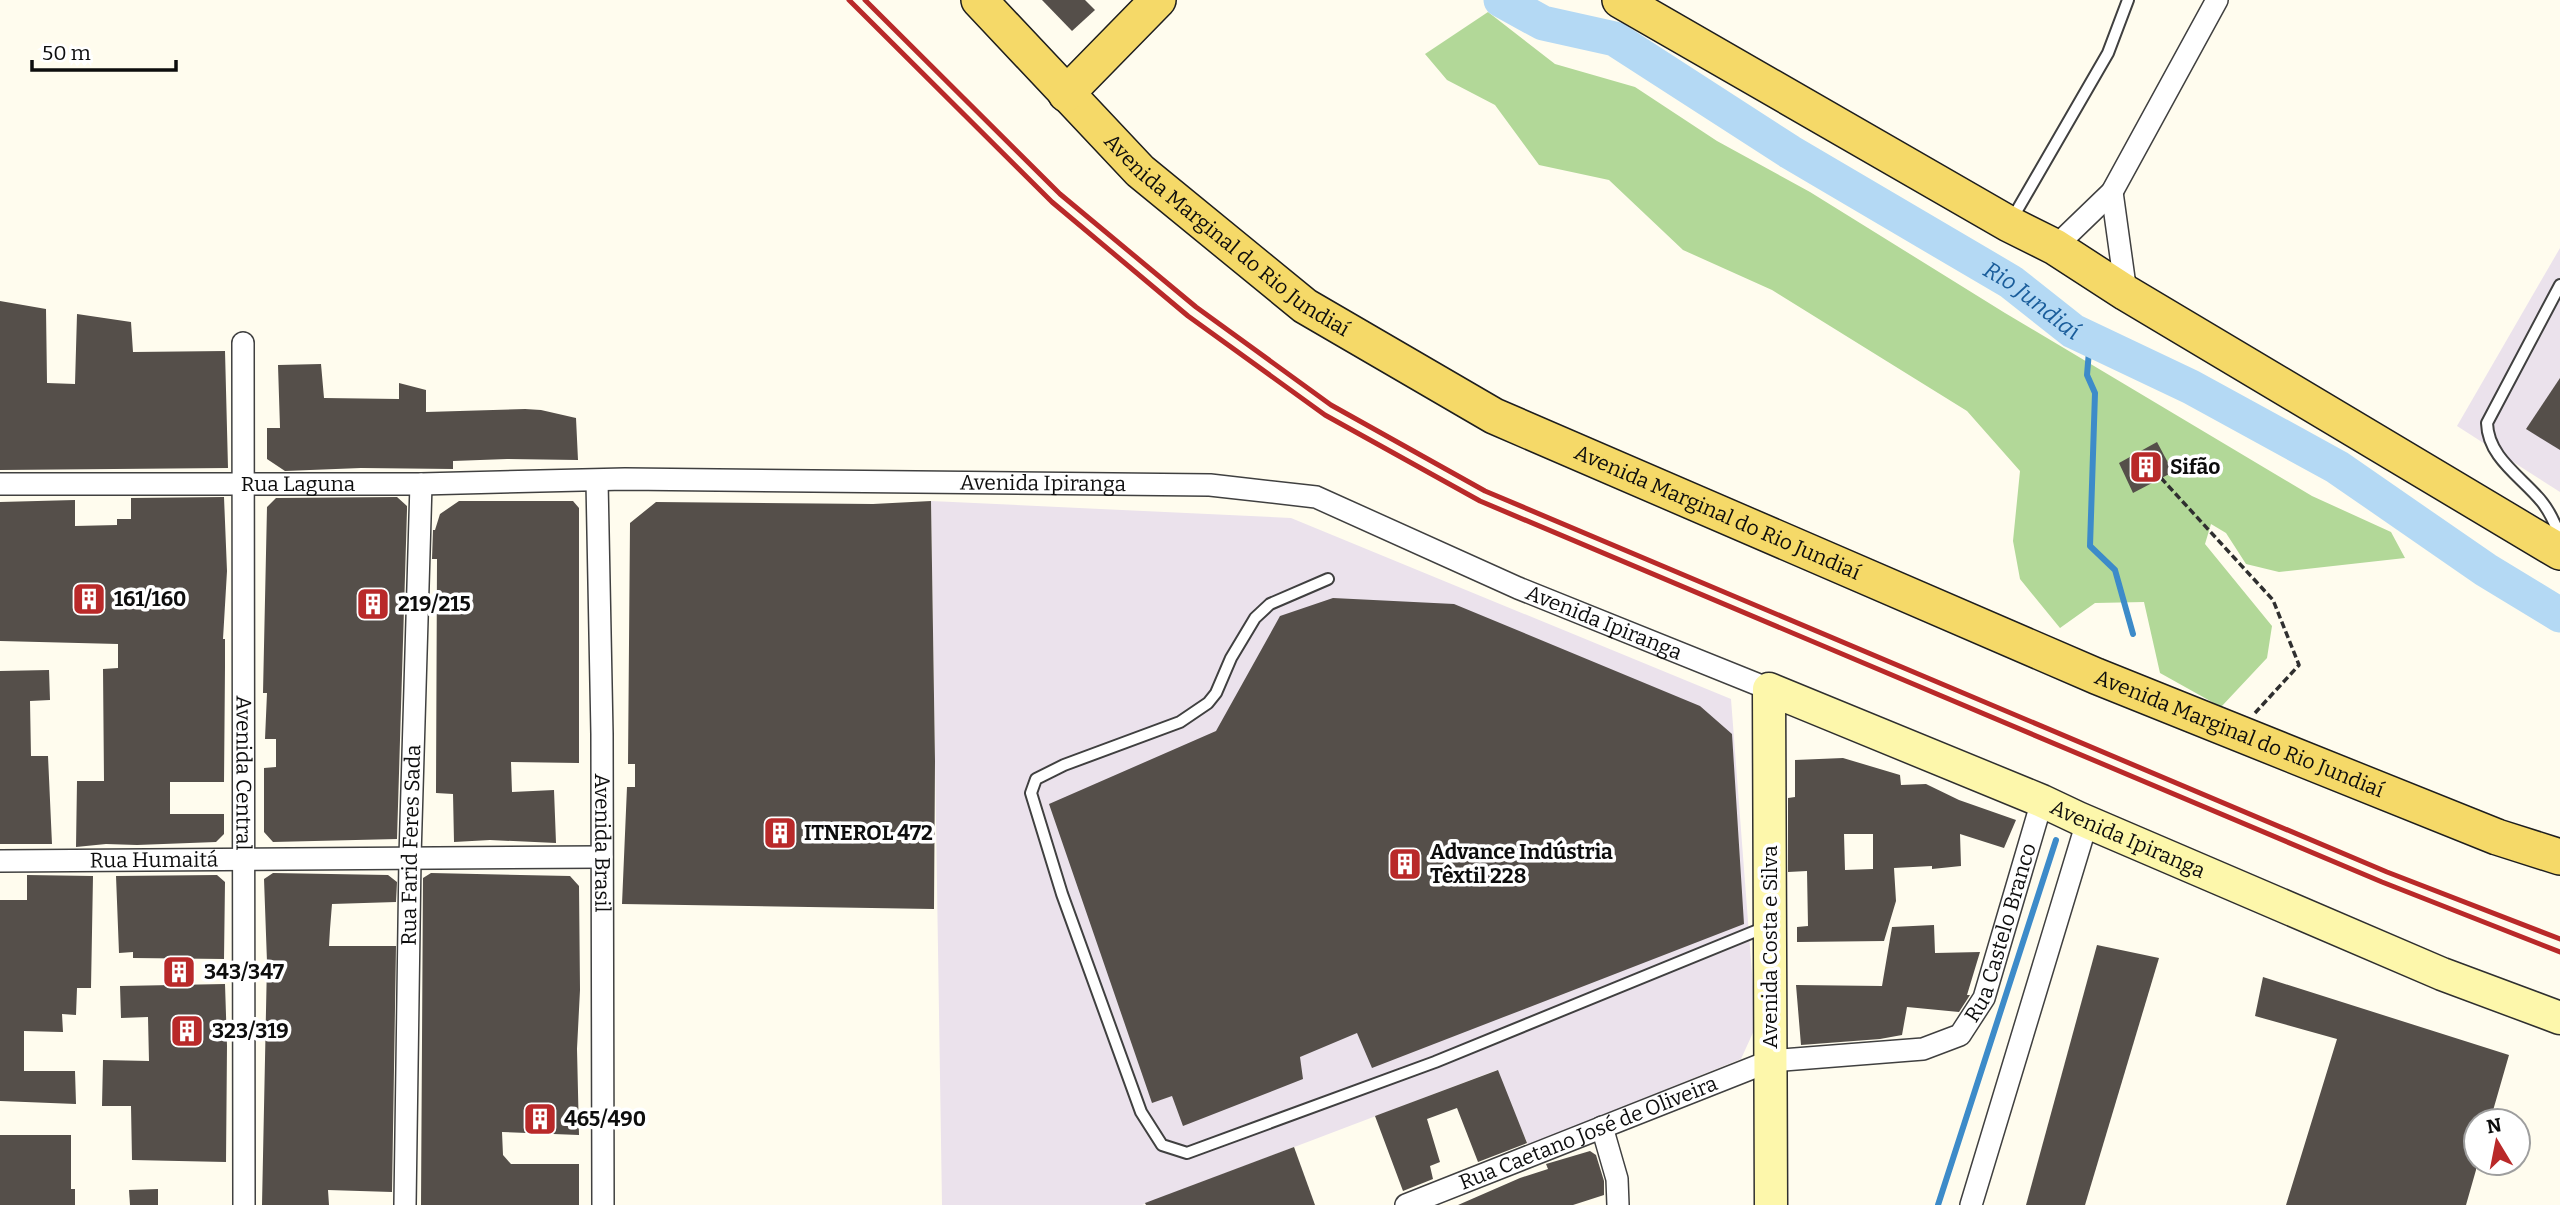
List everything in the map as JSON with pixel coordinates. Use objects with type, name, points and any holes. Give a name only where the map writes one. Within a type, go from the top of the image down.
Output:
[{"type":"main road","name":"Avenida Marginal do Rio Jundiaí","points":[[979,0],[1140,171],[1306,306],[1494,416],[2096,676],[2497,837],[2560,858]]},
{"type":"main road","points":[[1066,94],[1158,0]]},
{"type":"main road","points":[[1630,3],[2009,224],[2055,247],[2126,293],[2560,552]]},
{"type":"main road","name":"Avenida Ipiranga","points":[[1769,689],[2045,802],[2442,974],[2560,1018]]},
{"type":"main road","name":"Avenida Costa e Silva","points":[[1769,689],[1771,1205]]},
{"type":"street","points":[[2055,247],[2112,192],[2217,0]]},
{"type":"street","points":[[2112,192],[2126,293]]},
{"type":"street","name":"Avenida Central","points":[[243,343],[244,1205]]},
{"type":"street","name":"Avenida Ipiranga","points":[[597,481],[625,479],[1210,485],[1316,497],[1518,588],[1769,689]]},
{"type":"street","name":"Rua Laguna","points":[[0,484],[421,484],[597,481]]},
{"type":"street","name":"Avenida Brasil","points":[[597,481],[603,1205]]},
{"type":"street","name":"Rua Farid Feres Sada","points":[[405,1205],[421,484]]},
{"type":"street","name":"Rua Castelo Branco","points":[[1770,1061],[1923,1049],[1960,1035],[1984,998],[2045,802]]},
{"type":"street","points":[[1970,1205],[2083,820]]},
{"type":"street","name":"Rua Humaitá","points":[[0,861],[602,857]]},
{"type":"street","name":"Rua Caetano José de Oliveira","points":[[1406,1205],[1770,1061]]},
{"type":"street","points":[[1602,1127],[1617,1179],[1618,1205]]},
{"type":"lane","points":[[2009,224],[2108,53],[2128,0]]},
{"type":"lane","points":[[2560,285],[2487,423],[2488,435],[2497,454],[2542,502],[2553,517],[2560,536]]},
{"type":"lane","points":[[1328,579],[1270,604],[1255,618],[1208,703],[1181,722],[1064,765],[1036,779],[1031,793],[1062,894],[1141,1112],[1162,1145],[1187,1153],[1435,1062],[1770,926]]},
{"type":"path","points":[[2161,478],[2273,600],[2299,665],[2236,732]]},
{"type":"shaded area","points":[[2560,248],[2560,492],[2457,426]]},
{"type":"shaded area","points":[[931,501],[1291,518],[1731,699],[1756,1026],[1741,1059],[1528,1145],[1497,1070],[1142,1205],[942,1205]]},
{"type":"green space","points":[[1488,12],[1555,64],[1635,87],[1717,141],[1810,192],[2005,313],[2312,496],[2391,532],[2405,558],[2279,572],[2246,564],[2226,533],[2211,524],[2205,544],[2272,626],[2267,658],[2221,707],[2160,673],[2144,602],[2095,603],[2060,628],[2020,579],[2013,541],[2020,471],[1967,411],[1772,290],[1683,250],[1609,180],[1539,165],[1495,105],[1447,80],[1425,54]]},
{"type":"building","points":[[1042,0],[1085,0],[1095,10],[1072,31]]},
{"type":"building","points":[[0,301],[46,309],[47,383],[75,384],[77,314],[131,322],[133,352],[225,351],[228,468],[0,470]]},
{"type":"building","points":[[321,364],[324,398],[399,399],[399,383],[426,390],[426,412],[525,409],[576,418],[578,460],[453,461],[453,469],[285,471],[267,459],[267,428],[280,428],[278,365]]},
{"type":"building","points":[[2560,378],[2560,450],[2526,429]]},
{"type":"building","name":"Sifão","points":[[2157,442],[2173,472],[2133,493],[2119,463]]},
{"type":"building","points":[[224,497],[227,571],[223,639],[224,782],[170,782],[170,814],[224,814],[224,834],[216,842],[76,847],[77,781],[104,781],[103,669],[118,668],[118,644],[0,641],[0,502],[75,500],[75,526],[117,525],[117,519],[131,519],[131,498]]},
{"type":"building","points":[[397,497],[407,506],[407,510],[397,839],[273,842],[264,832],[264,768],[276,767],[276,739],[265,739],[267,693],[263,693],[267,507],[276,498]]},
{"type":"building","points":[[459,501],[573,501],[579,508],[579,763],[511,762],[512,792],[554,790],[556,843],[490,840],[454,842],[453,794],[436,793],[437,559],[432,559],[433,530],[440,514]]},
{"type":"building","points":[[931,501],[934,909],[622,904],[627,787],[635,787],[635,764],[628,764],[630,523],[656,502],[873,504]]},
{"type":"building","name":"Advance Indústria Têxtil 228","points":[[1333,598],[1454,604],[1700,706],[1732,734],[1744,924],[1372,1068],[1357,1033],[1300,1057],[1303,1079],[1183,1126],[1172,1096],[1152,1103],[1049,804],[1216,731],[1280,616]]},
{"type":"building","points":[[49,670],[50,700],[30,701],[31,756],[48,756],[52,844],[0,844],[0,671]]},
{"type":"building","points":[[1843,758],[1900,775],[1901,785],[1926,784],[1959,800],[2016,820],[2004,848],[1960,834],[1961,866],[1932,869],[1932,866],[1894,868],[1896,901],[1884,941],[1797,942],[1797,927],[1808,926],[1807,871],[1788,872],[1788,798],[1795,797],[1795,760]],"holes":[[[1844,834],[1873,834],[1873,869],[1845,870]]]},
{"type":"building","points":[[273,873],[388,875],[397,882],[396,902],[332,904],[329,946],[396,946],[392,1192],[328,1190],[329,1205],[262,1205],[267,962],[264,879]]},
{"type":"building","points":[[431,873],[570,876],[579,886],[579,1135],[502,1132],[503,1155],[511,1164],[579,1164],[579,1205],[421,1205],[423,878]]},
{"type":"building","points":[[27,875],[93,876],[91,988],[77,988],[76,1015],[62,1014],[63,1032],[24,1031],[24,1071],[75,1071],[76,1104],[0,1101],[0,900],[27,900]]},
{"type":"building","points":[[217,875],[225,882],[224,959],[133,958],[133,952],[119,953],[116,876]]},
{"type":"building","points":[[1934,925],[1935,953],[1980,952],[1967,995],[1970,995],[1959,1012],[1907,1007],[1902,1035],[1801,1045],[1796,985],[1882,986],[1892,927]]},
{"type":"building","points":[[2097,945],[2159,958],[2085,1205],[2026,1205]]},
{"type":"building","points":[[2263,977],[2509,1055],[2494,1107],[2462,1107],[2462,1177],[2474,1177],[2466,1205],[2286,1205],[2337,1039],[2255,1016]]},
{"type":"building","points":[[225,984],[226,1162],[132,1160],[131,1106],[102,1106],[103,1060],[149,1061],[148,1017],[121,1018],[120,986]]},
{"type":"building","points":[[1498,1070],[1527,1143],[1478,1162],[1457,1108],[1427,1119],[1440,1162],[1430,1166],[1433,1179],[1403,1191],[1375,1116]]},
{"type":"building","points":[[0,1135],[71,1135],[71,1189],[75,1189],[75,1205],[0,1205]]},
{"type":"building","points":[[1294,1147],[1315,1205],[1145,1203]]},
{"type":"building","points":[[1590,1151],[1596,1155],[1604,1181],[1604,1195],[1573,1205],[1458,1205],[1548,1169],[1546,1164]]},
{"type":"building","points":[[158,1189],[158,1205],[130,1205],[129,1190]]},
{"type":"waterway","name":"Rio Jundiaí","points":[[1501,0],[1543,23],[1615,39],[1790,152],[2011,282],[2073,331],[2191,387],[2337,467],[2486,570],[2560,615]]},
{"type":"waterway","points":[[2090,339],[2087,375],[2095,393],[2090,546],[2115,570],[2133,634]]},
{"type":"waterway","points":[[1938,1205],[2056,840]]},
{"type":"railway","points":[[849,0],[1052,202],[1188,316],[1325,415],[1480,501],[2382,882],[2560,952]]},
{"type":"railway","points":[[865,0],[1060,194],[1196,307],[1331,405],[1485,491],[2387,872],[2560,939]]},
{"type":"place","name":"Sifão","points":[[2146,467]]},
{"type":"place","name":"161/160","points":[[89,599]]},
{"type":"place","name":"219/215","points":[[373,604]]},
{"type":"place","name":"ITNEROL 472","points":[[780,833]]},
{"type":"place","name":"Advance Indústria Têxtil 228","points":[[1405,864]]},
{"type":"place","name":"343/347","points":[[179,972]]},
{"type":"place","name":"323/319","points":[[187,1031]]},
{"type":"place","name":"465/490","points":[[540,1119]]}]
